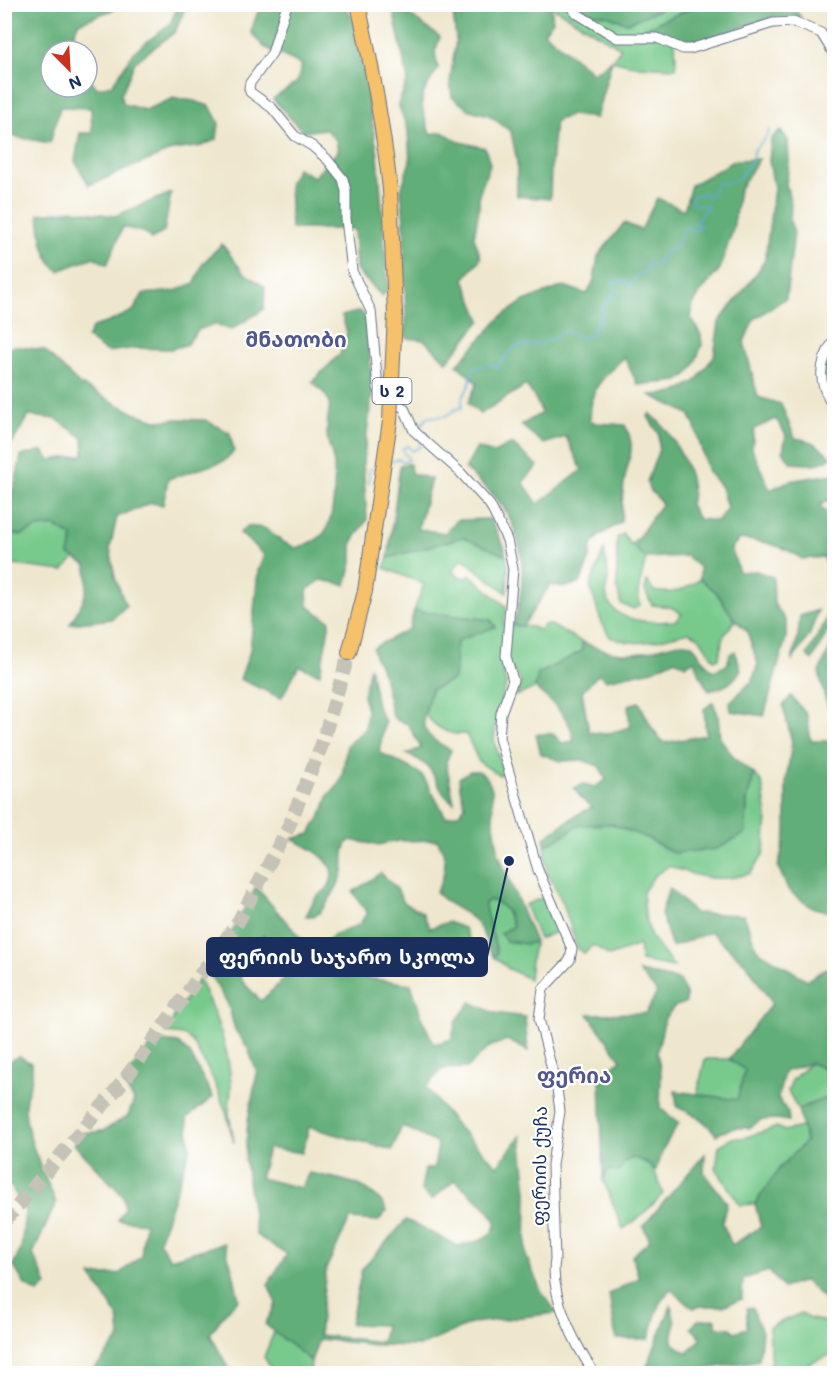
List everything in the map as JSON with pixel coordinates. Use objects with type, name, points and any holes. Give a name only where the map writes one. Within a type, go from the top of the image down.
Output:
[{"type":"highway","name":"ს 2","points":[[349,653],[365,591],[390,421],[395,315],[390,189],[380,110],[358,4]]},
{"type":"street","name":"ფერიის ქუჩა","points":[[287,4],[272,52],[253,78],[249,88],[250,92],[272,108],[295,136],[312,146],[327,159],[343,179],[346,191],[346,219],[352,271],[371,311],[378,388],[382,397],[404,408],[417,434],[460,472],[490,505],[507,540],[510,552],[513,594],[506,656],[513,680],[501,713],[499,738],[538,870],[572,949],[570,960],[543,989],[539,1019],[557,1089],[560,1111],[552,1165],[556,1290],[568,1321],[595,1374]]},
{"type":"street","points":[[568,4],[576,13],[617,38],[657,38],[683,49],[690,49],[719,38],[773,23],[793,22],[821,33],[834,54]]},
{"type":"street","points":[[834,340],[825,356],[821,370],[825,389],[834,408]]},
{"type":"green space","points":[[5,4],[125,5],[78,23],[72,39],[39,39],[39,99],[99,99],[99,88],[112,85],[135,51],[170,24],[178,6],[176,5],[184,5],[186,6],[175,32],[135,62],[121,95],[123,104],[145,110],[174,98],[210,106],[219,123],[217,139],[202,146],[173,150],[89,185],[75,161],[80,133],[92,133],[91,108],[60,107],[50,143],[5,135],[5,82],[10,64],[5,57]]},
{"type":"green space","points":[[264,5],[345,5],[355,24],[378,155],[388,290],[382,296],[356,270],[354,229],[291,229],[289,184],[297,168],[314,177],[338,151],[336,140],[325,129],[303,132],[273,99],[297,82],[302,65],[264,47],[251,32],[257,14]]},
{"type":"green space","points":[[388,5],[400,5],[401,9],[440,37],[435,52],[438,69],[426,87],[422,100],[430,134],[442,132],[460,142],[485,148],[490,164],[479,195],[474,237],[481,258],[464,279],[481,320],[447,362],[424,340],[406,338],[404,221],[401,190],[410,161],[408,130],[398,104],[408,80],[393,9]]},
{"type":"green space","points":[[452,5],[551,5],[553,21],[544,32],[593,73],[612,60],[596,118],[571,115],[555,121],[550,199],[517,196],[517,161],[511,132],[489,115],[470,110],[452,97],[450,82],[456,39]]},
{"type":"green space","points":[[551,5],[580,5],[588,13],[607,15],[627,23],[670,5],[700,5],[657,22],[651,34],[675,37],[676,68],[636,66],[612,60],[621,48]]},
{"type":"green space","points":[[580,5],[670,5],[627,23],[607,15],[588,13]]},
{"type":"green space","points":[[700,5],[791,5],[801,17],[776,17],[688,44],[640,30]]},
{"type":"green space","points":[[780,130],[788,140],[789,164],[786,184],[791,204],[790,221],[794,233],[786,298],[754,319],[744,342],[758,397],[781,404],[795,438],[815,444],[831,457],[817,464],[791,463],[783,451],[786,435],[776,419],[754,429],[752,449],[770,490],[789,481],[834,474],[834,497],[820,505],[834,524],[834,594],[824,557],[802,559],[787,550],[772,545],[739,539],[731,548],[739,572],[756,571],[773,577],[774,604],[786,621],[786,638],[764,716],[731,711],[730,702],[752,681],[758,664],[747,631],[735,620],[716,592],[700,579],[700,568],[686,556],[646,558],[631,545],[662,503],[649,489],[647,482],[659,449],[659,434],[648,417],[650,413],[674,442],[687,468],[692,493],[690,504],[698,519],[718,521],[727,508],[721,487],[708,472],[689,414],[650,395],[674,393],[696,381],[714,356],[719,322],[765,260],[774,188],[769,161],[771,139]]},
{"type":"green space","points":[[759,159],[739,190],[733,229],[720,269],[693,305],[691,318],[701,335],[702,345],[688,374],[679,381],[638,385],[624,357],[603,378],[595,390],[590,420],[596,423],[625,425],[631,441],[623,489],[621,522],[599,536],[591,546],[590,558],[580,583],[565,587],[550,585],[523,626],[513,625],[521,595],[522,579],[520,548],[516,533],[502,505],[465,469],[477,448],[494,453],[512,444],[538,466],[523,482],[538,504],[582,470],[566,437],[544,444],[521,425],[542,413],[526,385],[480,414],[468,403],[477,383],[457,365],[501,317],[524,301],[564,286],[587,294],[594,280],[598,256],[624,223],[641,230],[657,198],[684,210],[691,185],[736,160]]},
{"type":"green space","points":[[171,193],[164,232],[151,239],[146,233],[123,227],[107,265],[94,257],[59,271],[49,259],[43,245],[39,214],[73,210],[115,216]]},
{"type":"green space","points":[[222,244],[243,272],[265,287],[264,309],[231,330],[214,324],[198,330],[186,345],[170,349],[136,348],[107,352],[87,338],[93,327],[133,311],[143,294],[175,291],[195,283],[203,263]]},
{"type":"green space","points":[[360,311],[365,316],[373,389],[363,462],[367,520],[352,542],[352,563],[346,585],[321,580],[307,590],[308,606],[330,621],[320,674],[299,666],[281,698],[240,679],[250,651],[258,571],[264,555],[240,533],[247,526],[264,528],[283,542],[296,548],[318,538],[328,526],[334,500],[333,461],[327,433],[330,405],[326,396],[312,382],[340,354],[347,333],[342,316]]},
{"type":"green space","points":[[834,340],[834,390],[825,389],[822,362]]},
{"type":"green space","points":[[13,346],[44,350],[79,384],[134,413],[159,421],[205,420],[230,433],[234,451],[224,461],[168,479],[163,505],[151,503],[117,517],[110,548],[115,577],[126,606],[112,619],[70,624],[87,589],[86,565],[69,555],[73,537],[55,526],[37,528],[22,535],[6,533],[7,513],[21,456],[42,450],[50,460],[84,455],[83,438],[56,419],[29,416],[12,443],[5,441],[5,353]]},
{"type":"green space","points":[[410,464],[411,473],[431,479],[418,529],[445,533],[457,520],[490,519],[504,546],[506,556],[463,537],[388,558],[400,465]]},
{"type":"green space","points":[[4,518],[6,533],[22,535],[36,528],[55,526],[73,538],[69,555],[75,558],[63,571],[5,564]]},
{"type":"green space","points":[[623,534],[631,545],[646,558],[638,592],[640,605],[634,609],[621,604],[617,588],[617,538]]},
{"type":"green space","points":[[463,536],[506,556],[507,593],[462,558],[452,572],[465,579],[470,575],[507,607],[503,624],[532,627],[539,630],[546,624],[551,625],[582,642],[582,651],[539,674],[535,688],[516,696],[521,683],[515,672],[502,671],[506,684],[497,717],[494,740],[504,774],[499,775],[479,762],[466,734],[454,734],[443,730],[425,714],[431,690],[454,679],[457,641],[495,626],[491,620],[414,611],[424,584],[384,568],[388,558]]},
{"type":"green space","points":[[604,550],[608,575],[606,593],[609,603],[615,611],[624,616],[644,621],[666,622],[675,621],[682,614],[671,607],[652,605],[645,590],[647,581],[654,591],[673,592],[684,589],[700,579],[716,592],[735,620],[723,637],[719,658],[714,660],[699,637],[689,632],[641,643],[610,637],[601,621],[590,586]]},
{"type":"green space","points":[[834,605],[834,620],[812,660],[807,655]]},
{"type":"green space","points":[[818,610],[810,634],[792,661],[800,616]]},
{"type":"green space","points":[[414,611],[491,620],[495,627],[457,641],[454,679],[431,690],[425,712],[426,732],[439,744],[451,750],[446,762],[454,803],[442,791],[428,767],[407,754],[421,748],[408,724],[396,720],[392,715],[382,670],[373,648],[409,629]]},
{"type":"green space","points":[[834,640],[834,719],[825,698],[819,672]]},
{"type":"green space","points":[[582,642],[619,653],[634,653],[687,643],[695,648],[713,671],[727,665],[730,654],[735,651],[741,669],[738,674],[728,684],[709,691],[699,674],[695,660],[686,665],[674,660],[653,670],[606,680],[599,674],[582,691],[589,732],[606,734],[630,727],[628,705],[639,702],[652,728],[664,743],[706,735],[704,709],[713,702],[718,715],[720,738],[735,759],[754,774],[747,800],[746,833],[717,849],[673,853],[647,838],[612,824],[579,825],[545,846],[544,838],[592,807],[574,788],[584,784],[595,787],[606,780],[599,766],[582,760],[561,761],[541,754],[536,734],[553,734],[562,743],[574,741],[565,718],[535,688],[538,674],[582,651]]},
{"type":"green space","points":[[370,667],[377,706],[385,722],[379,752],[418,772],[424,778],[446,817],[460,813],[465,806],[459,778],[470,771],[479,771],[487,778],[492,789],[493,818],[499,855],[535,942],[526,944],[506,941],[500,933],[513,927],[503,907],[490,900],[485,903],[485,908],[497,953],[494,957],[481,929],[474,920],[445,901],[436,892],[445,866],[441,846],[437,840],[398,841],[377,845],[350,840],[344,851],[342,876],[332,895],[320,912],[306,916],[316,897],[329,886],[332,877],[331,869],[322,856],[292,839],[310,834],[324,809],[329,794],[337,787],[342,777],[347,745],[365,729],[367,711],[363,695]]},
{"type":"green space","points":[[791,696],[807,715],[811,741],[834,741],[834,913],[811,907],[789,891],[778,867],[786,834],[786,781],[792,742],[783,706]]},
{"type":"green space","points":[[754,774],[762,782],[767,817],[764,853],[751,873],[729,878],[710,878],[669,866],[654,876],[643,892],[645,916],[651,937],[674,967],[641,961],[639,945],[609,956],[593,945],[584,954],[577,947],[563,903],[547,873],[545,846],[579,825],[612,824],[647,838],[673,853],[746,833],[747,800]]},
{"type":"green space","points":[[381,873],[397,889],[404,903],[422,912],[430,928],[448,922],[464,928],[472,944],[460,960],[438,959],[417,967],[348,959],[328,960],[320,956],[326,942],[335,934],[359,925],[367,913],[353,892]]},
{"type":"green space","points":[[256,887],[331,973],[411,984],[423,1021],[434,1044],[452,1039],[456,1021],[471,1002],[494,1013],[525,1017],[528,1051],[507,1040],[489,1047],[467,1068],[442,1069],[426,1087],[456,1125],[497,1166],[521,1136],[527,1192],[526,1256],[541,1291],[557,1313],[473,1323],[420,1346],[374,1345],[319,1339],[311,1361],[265,1324],[276,1304],[268,1284],[287,1254],[256,1235],[245,1160],[248,1120],[257,1073],[248,1048],[235,1030],[228,1004],[207,970]],"holes":[[[263,935],[289,966],[287,976],[261,1001],[242,981],[235,960]],[[402,1126],[438,1144],[434,1168],[425,1169],[421,1190],[432,1200],[455,1180],[486,1208],[496,1221],[493,1232],[479,1241],[458,1246],[406,1220],[362,1269],[350,1324],[385,1325],[382,1342],[319,1335],[326,1269],[350,1219],[378,1221],[387,1211],[373,1193],[364,1187],[343,1180],[309,1173],[301,1188],[260,1178],[268,1148],[302,1153],[309,1127],[392,1150]]]},
{"type":"green space","points":[[669,888],[695,913],[744,915],[757,950],[807,980],[834,964],[834,1071],[810,1063],[784,1072],[778,1098],[788,1113],[789,1121],[761,1120],[749,1128],[732,1128],[716,1135],[703,1121],[677,1107],[675,1091],[737,1100],[745,1070],[729,1059],[772,1003],[748,966],[711,932],[672,947],[661,914]]},
{"type":"green space","points":[[542,898],[556,932],[539,939],[525,905]]},
{"type":"green space","points":[[490,900],[506,909],[510,917],[513,927],[500,933],[506,941],[526,944],[535,942],[529,979],[509,969],[494,957],[497,953],[485,908],[485,903]]},
{"type":"green space","points":[[639,972],[679,980],[686,994],[686,1002],[674,1007],[665,1018],[657,1052],[661,1074],[660,1108],[679,1123],[664,1147],[655,1172],[647,1162],[633,1158],[624,1162],[619,1172],[608,1170],[603,1179],[600,1075],[621,1060],[588,1014],[646,1013],[657,992]]},
{"type":"green space","points":[[199,979],[216,1018],[228,1059],[231,1087],[229,1115],[234,1143],[226,1112],[213,1079],[192,1041],[183,1035],[166,1033],[176,1013]]},
{"type":"green space","points":[[155,1040],[178,1043],[190,1054],[213,1097],[187,1118],[190,1149],[159,1241],[170,1259],[224,1243],[239,1299],[210,1334],[231,1373],[88,1373],[101,1362],[120,1337],[118,1316],[91,1276],[119,1274],[141,1256],[145,1223],[118,1220],[125,1208],[123,1196],[74,1144],[83,1133],[103,1131],[128,1116],[134,1100],[122,1082]]},
{"type":"green space","points":[[19,1056],[31,1063],[32,1076],[25,1103],[26,1121],[37,1157],[56,1203],[33,1254],[47,1285],[38,1293],[25,1285],[13,1265],[21,1249],[25,1212],[11,1186],[5,1187],[5,1064]]},
{"type":"green space","points":[[705,1059],[729,1059],[745,1070],[737,1100],[697,1094]]},
{"type":"green space","points":[[810,1063],[834,1071],[834,1095],[798,1109],[788,1091],[792,1080]]},
{"type":"green space","points":[[834,1095],[834,1308],[805,1281],[783,1288],[769,1271],[743,1279],[742,1299],[723,1306],[693,1308],[670,1289],[659,1304],[649,1339],[616,1339],[609,1294],[639,1278],[632,1256],[650,1240],[643,1226],[705,1154],[704,1172],[727,1203],[722,1222],[732,1245],[761,1227],[755,1204],[779,1169],[806,1141],[798,1109]]},
{"type":"green space","points":[[777,1127],[784,1131],[802,1127],[806,1141],[779,1169],[755,1204],[740,1205],[716,1169],[719,1146],[732,1138],[743,1138]]},
{"type":"green space","points":[[633,1157],[646,1163],[654,1171],[663,1194],[639,1218],[623,1229],[603,1179],[608,1169]]},
{"type":"green space","points":[[671,1306],[675,1322],[672,1342],[687,1353],[702,1338],[691,1328],[698,1320],[716,1319],[716,1327],[731,1328],[734,1332],[747,1328],[747,1308],[752,1307],[762,1332],[759,1360],[700,1370],[665,1372],[647,1366]]},
{"type":"green space","points":[[801,1313],[810,1319],[834,1323],[834,1354],[793,1369],[771,1373],[769,1327]]},
{"type":"green space","points":[[274,1332],[311,1361],[310,1373],[274,1373],[264,1357]]},
{"type":"waterway","points":[[420,429],[428,417],[446,416],[462,408],[462,398],[475,368],[489,364],[498,368],[499,363],[516,346],[543,343],[566,331],[581,338],[589,335],[602,316],[602,307],[616,291],[614,282],[625,281],[630,286],[634,283],[635,277],[647,270],[647,263],[653,265],[659,263],[659,258],[665,256],[665,252],[676,245],[685,227],[689,227],[690,231],[698,230],[701,226],[694,223],[708,206],[693,204],[692,198],[703,192],[707,197],[710,196],[716,184],[732,182],[738,178],[750,165],[754,150],[770,130]]},
{"type":"waterway","points":[[389,462],[399,459],[403,462],[408,461],[403,448],[408,446],[412,451],[420,447],[420,441]]},
{"type":"waterway","points":[[369,484],[369,469],[376,469]]},
{"type":"tunnel","points":[[4,1222],[126,1078],[238,922],[288,828],[321,747],[349,653]]},
{"type":"place","name":"ფერიის საჯარო სკოლა","points":[[509,861]]},
{"type":"district","name":"მნათობი","points":[[296,340]]},
{"type":"district","name":"ფერია","points":[[574,1076]]}]
